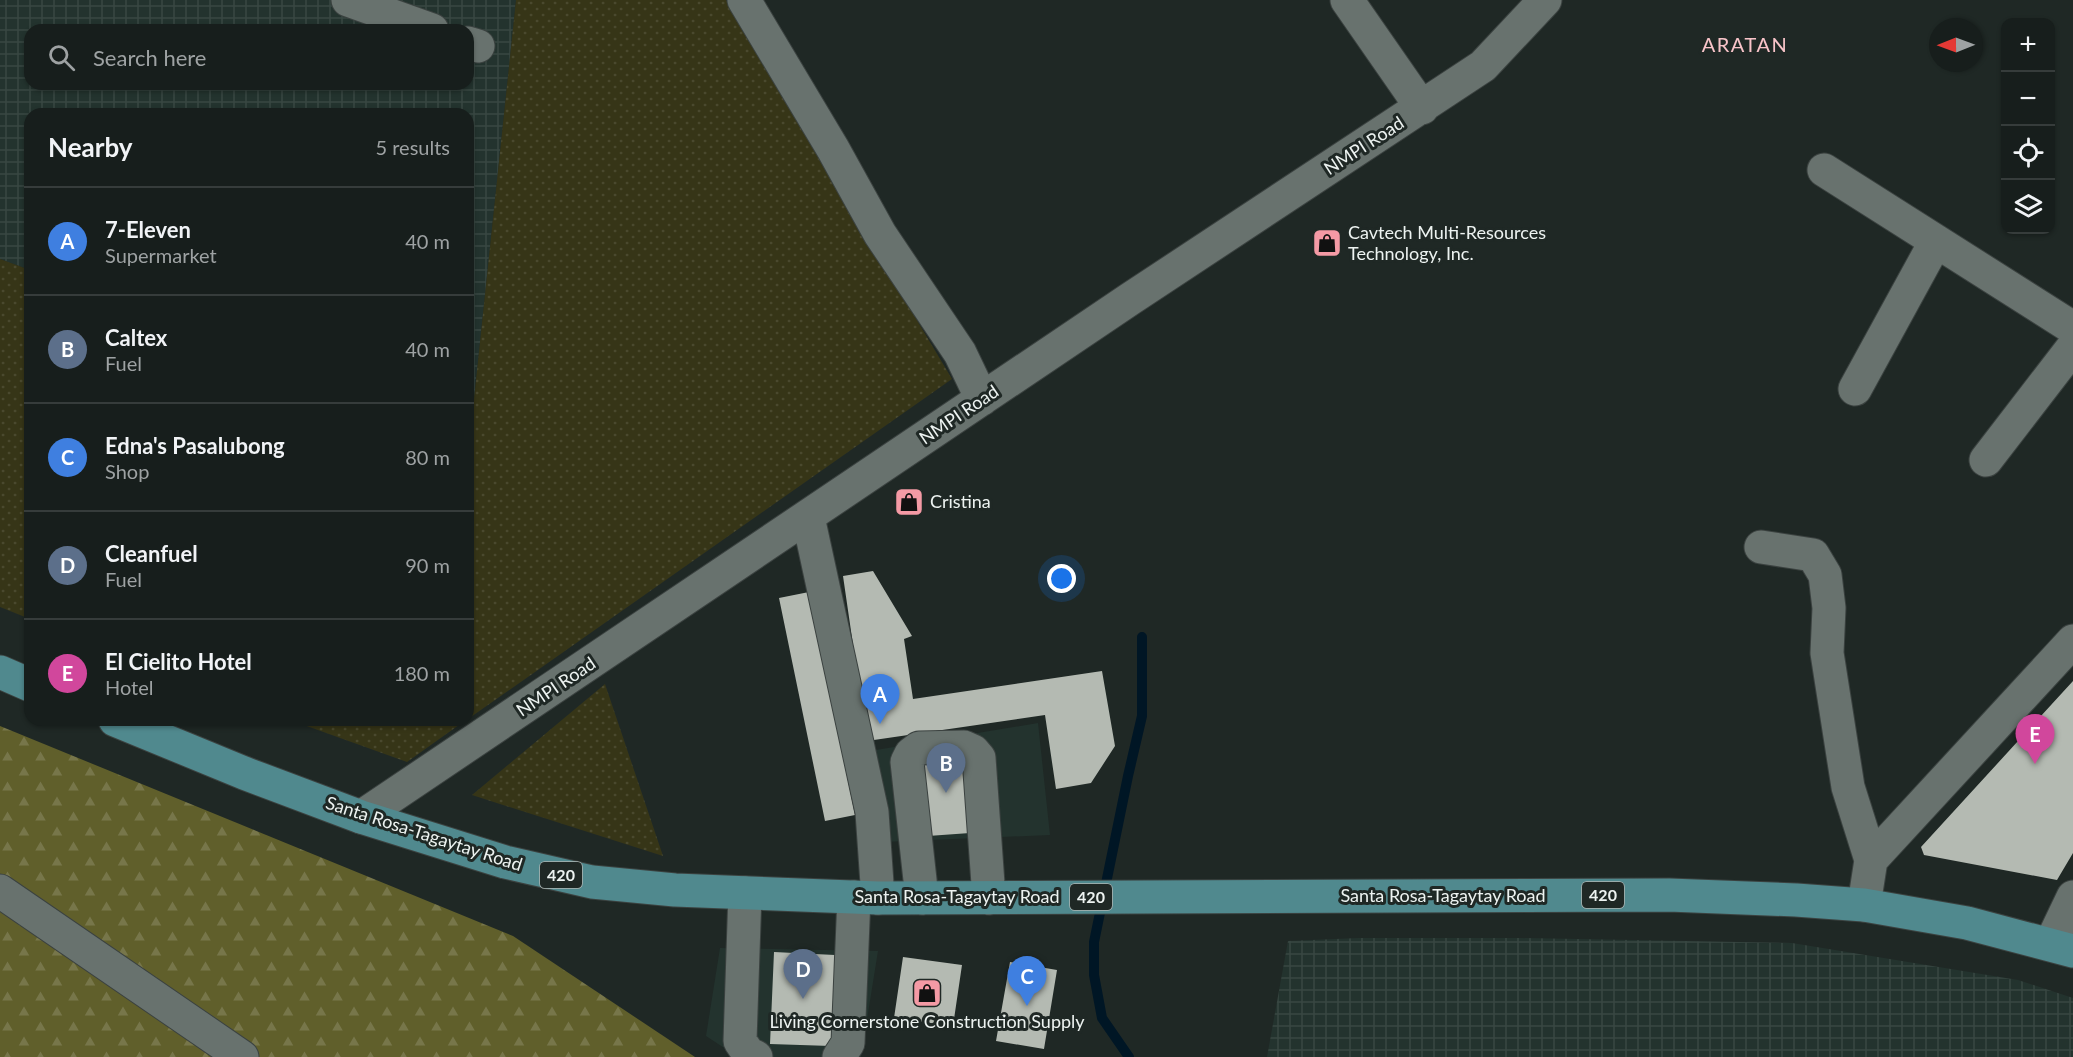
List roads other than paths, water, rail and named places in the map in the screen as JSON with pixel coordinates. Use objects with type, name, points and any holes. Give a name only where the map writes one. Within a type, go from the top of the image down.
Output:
[{"type":"main road","points":[[0,672],[24,682]]},
{"type":"main road","name":"Santa Rosa-Tagaytay Road","points":[[130,726],[244,773],[361,817],[505,862],[592,882],[745,893],[866,898],[1670,895],[1796,900],[1864,905],[1967,922],[2062,947]]},
{"type":"street","points":[[348,0],[415,24]]},
{"type":"street","points":[[744,0],[833,149],[880,234],[960,353],[982,399]]},
{"type":"street","points":[[1347,0],[1422,108]]},
{"type":"street","name":"NMPI Road","points":[[361,817],[1130,299],[1483,66],[1545,0]]},
{"type":"street","points":[[1824,170],[2073,328]]},
{"type":"street","points":[[1855,389],[1936,241]]},
{"type":"street","points":[[1986,460],[2073,347]]},
{"type":"street","points":[[808,517],[872,812],[866,898],[849,1043],[839,1057]]},
{"type":"street","points":[[1761,547],[1813,555],[1825,575],[1829,608],[1827,653],[1848,787],[1871,860],[1864,905]]},
{"type":"street","points":[[1871,860],[2073,641]]},
{"type":"street","points":[[922,898],[907,762],[910,754],[919,748],[964,747],[973,751],[979,758],[988,898]]},
{"type":"street","points":[[872,812],[913,810]]},
{"type":"street","points":[[0,891],[242,1057]]},
{"type":"street","points":[[745,893],[740,1041],[748,1053],[756,1057]]},
{"type":"street","points":[[2062,947],[2073,897]]},
{"type":"waterway","points":[[1129,1057],[1102,1018],[1094,975],[1094,942],[1142,716],[1142,637]]},
{"type":"place","name":"Cavtech Multi-Resources Technology, Inc.","points":[[1327,243]]},
{"type":"place","name":"Cristina","points":[[909,502]]},
{"type":"place","name":"7-Eleven","points":[[880,724]]},
{"type":"place","name":"El Cielito Hotel","points":[[2035,764]]},
{"type":"place","name":"Caltex","points":[[946,793]]},
{"type":"place","name":"Living Cornerstone Construction Supply","points":[[927,993]]},
{"type":"place","name":"Cleanfuel","points":[[803,999]]},
{"type":"place","name":"Edna's Pasalubong","points":[[1027,1006]]},
{"type":"district","name":"ARATAN","points":[[1745,45]]}]
